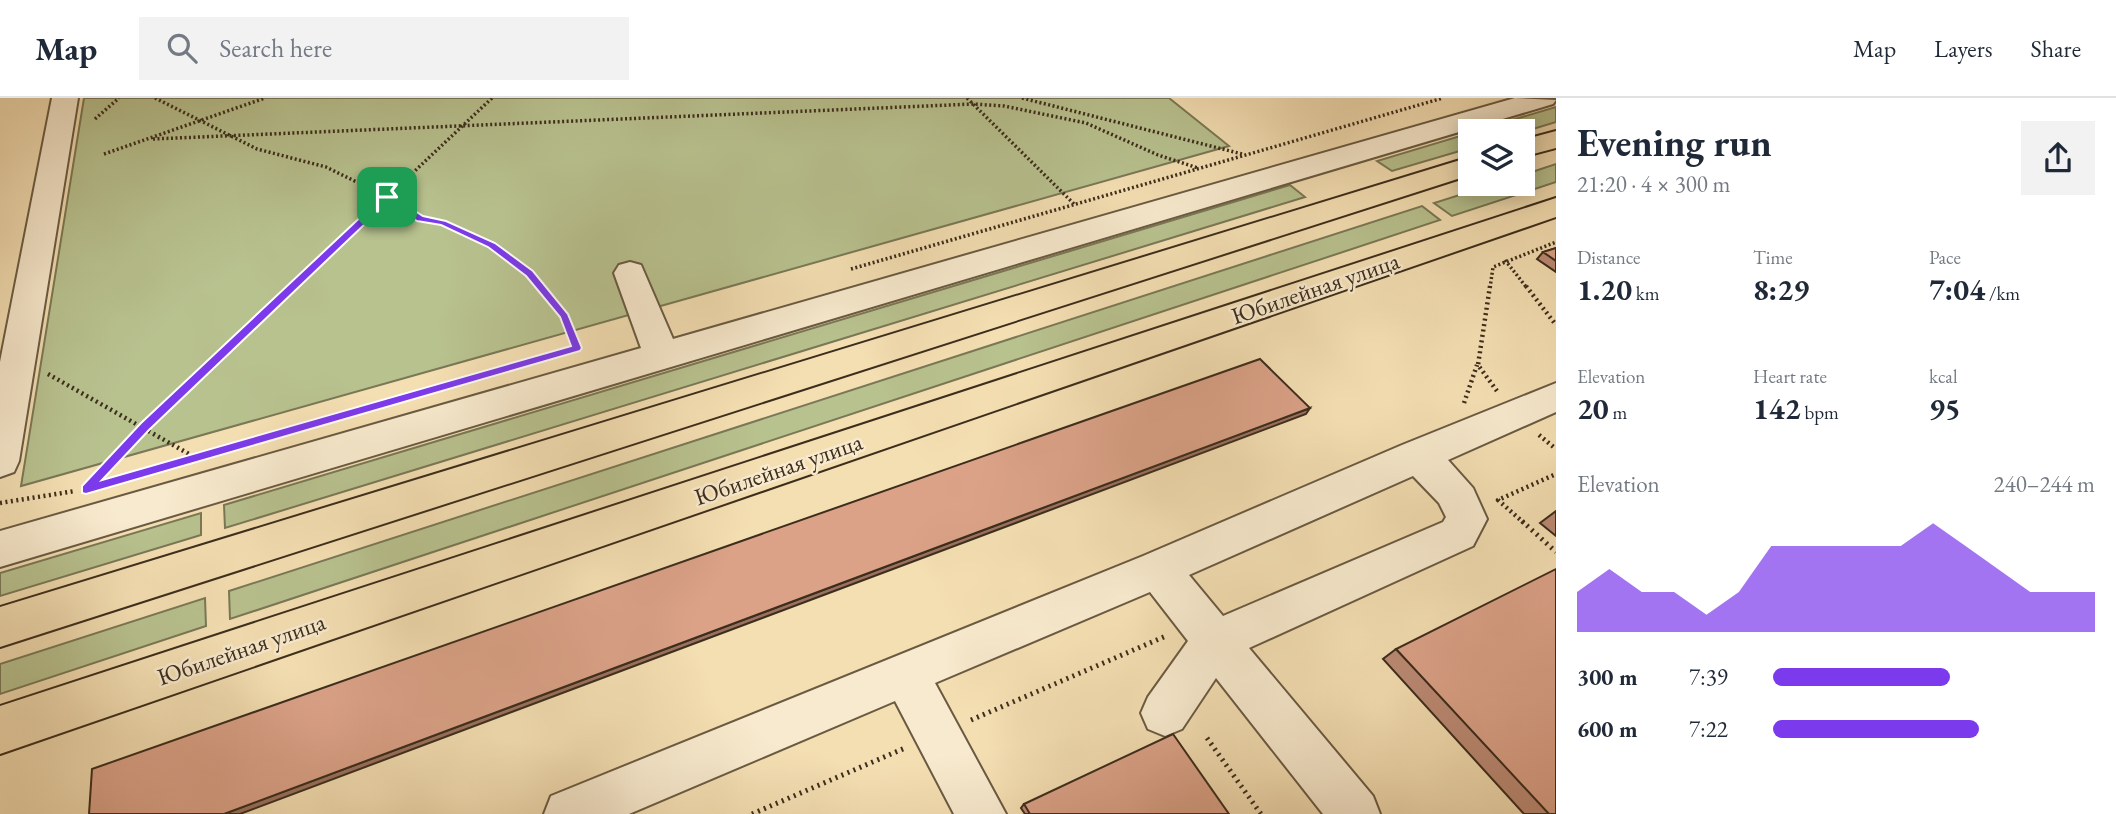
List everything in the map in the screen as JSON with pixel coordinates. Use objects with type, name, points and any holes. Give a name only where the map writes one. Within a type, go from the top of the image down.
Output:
[{"type":"main road","points":[[1535,145],[1556,139]]},
{"type":"main road","points":[[0,627],[1458,170]]},
{"type":"main road","name":"Юбилейная улица","points":[[0,730],[1556,207]]},
{"type":"street","points":[[0,461],[18,358],[48,146],[65,98]]},
{"type":"street","points":[[1455,98],[1484,116]]},
{"type":"street","points":[[0,549],[1544,98]]},
{"type":"street","points":[[630,273],[662,356]]},
{"type":"street","points":[[569,814],[1157,569],[1556,397]]},
{"type":"street","points":[[1165,713],[1215,641],[1458,534],[1467,519],[1464,505],[1450,486],[1416,456]]},
{"type":"street","points":[[1157,569],[1355,814]]},
{"type":"street","points":[[905,674],[981,814]]},
{"type":"path","points":[[95,119],[119,98]]},
{"type":"path","points":[[155,98],[257,149],[326,167],[387,197],[420,219],[443,223],[492,245],[530,274],[565,316],[577,348],[589,344]]},
{"type":"path","points":[[104,154],[265,98]]},
{"type":"path","points":[[86,489],[145,426],[492,98]]},
{"type":"path","points":[[967,98],[1074,204]]},
{"type":"path","points":[[1023,98],[1245,155]]},
{"type":"path","points":[[849,269],[1443,98]]},
{"type":"path","points":[[153,139],[973,104],[1027,110],[1086,123],[1158,155],[1200,168]]},
{"type":"path","points":[[1514,415],[1478,365],[1493,267],[1556,242]]},
{"type":"path","points":[[1505,260],[1556,326]]},
{"type":"path","points":[[18,358],[145,426],[196,457]]},
{"type":"path","points":[[184,461],[205,455]]},
{"type":"path","points":[[1556,474],[1498,500],[1556,552]]},
{"type":"path","points":[[0,503],[98,486]]},
{"type":"path","points":[[1206,738],[1261,814]]},
{"type":"green space","points":[[84,98],[1169,98],[1229,146],[21,486]]},
{"type":"green space","points":[[1556,107],[1556,122],[1535,128],[1535,119],[1516,119]]},
{"type":"green space","points":[[1458,137],[1458,152],[1392,171],[1377,161]]},
{"type":"green space","points":[[1556,164],[1556,182],[1535,189],[1535,171]]},
{"type":"green space","points":[[1290,185],[1305,197],[225,528],[224,505]]},
{"type":"green space","points":[[1458,195],[1513,196],[1452,216],[1434,203]]},
{"type":"green space","points":[[1422,206],[1440,220],[230,619],[229,591]]},
{"type":"green space","points":[[201,513],[201,535],[0,596],[0,573]]},
{"type":"green space","points":[[205,598],[206,626],[0,694],[0,664]]},
{"type":"building","points":[[1556,248],[1556,261],[1543,252]]},
{"type":"building","points":[[1260,359],[1310,408],[224,814],[89,814],[92,769]]},
{"type":"building","points":[[1556,569],[1556,814],[1549,814],[1396,649]]},
{"type":"building","points":[[1173,734],[1229,814],[1030,814],[1024,804]]},
{"type":"route","points":[[387,197],[420,219],[443,223],[492,245],[530,274],[565,316],[577,348],[86,489],[145,426],[387,197]]}]
